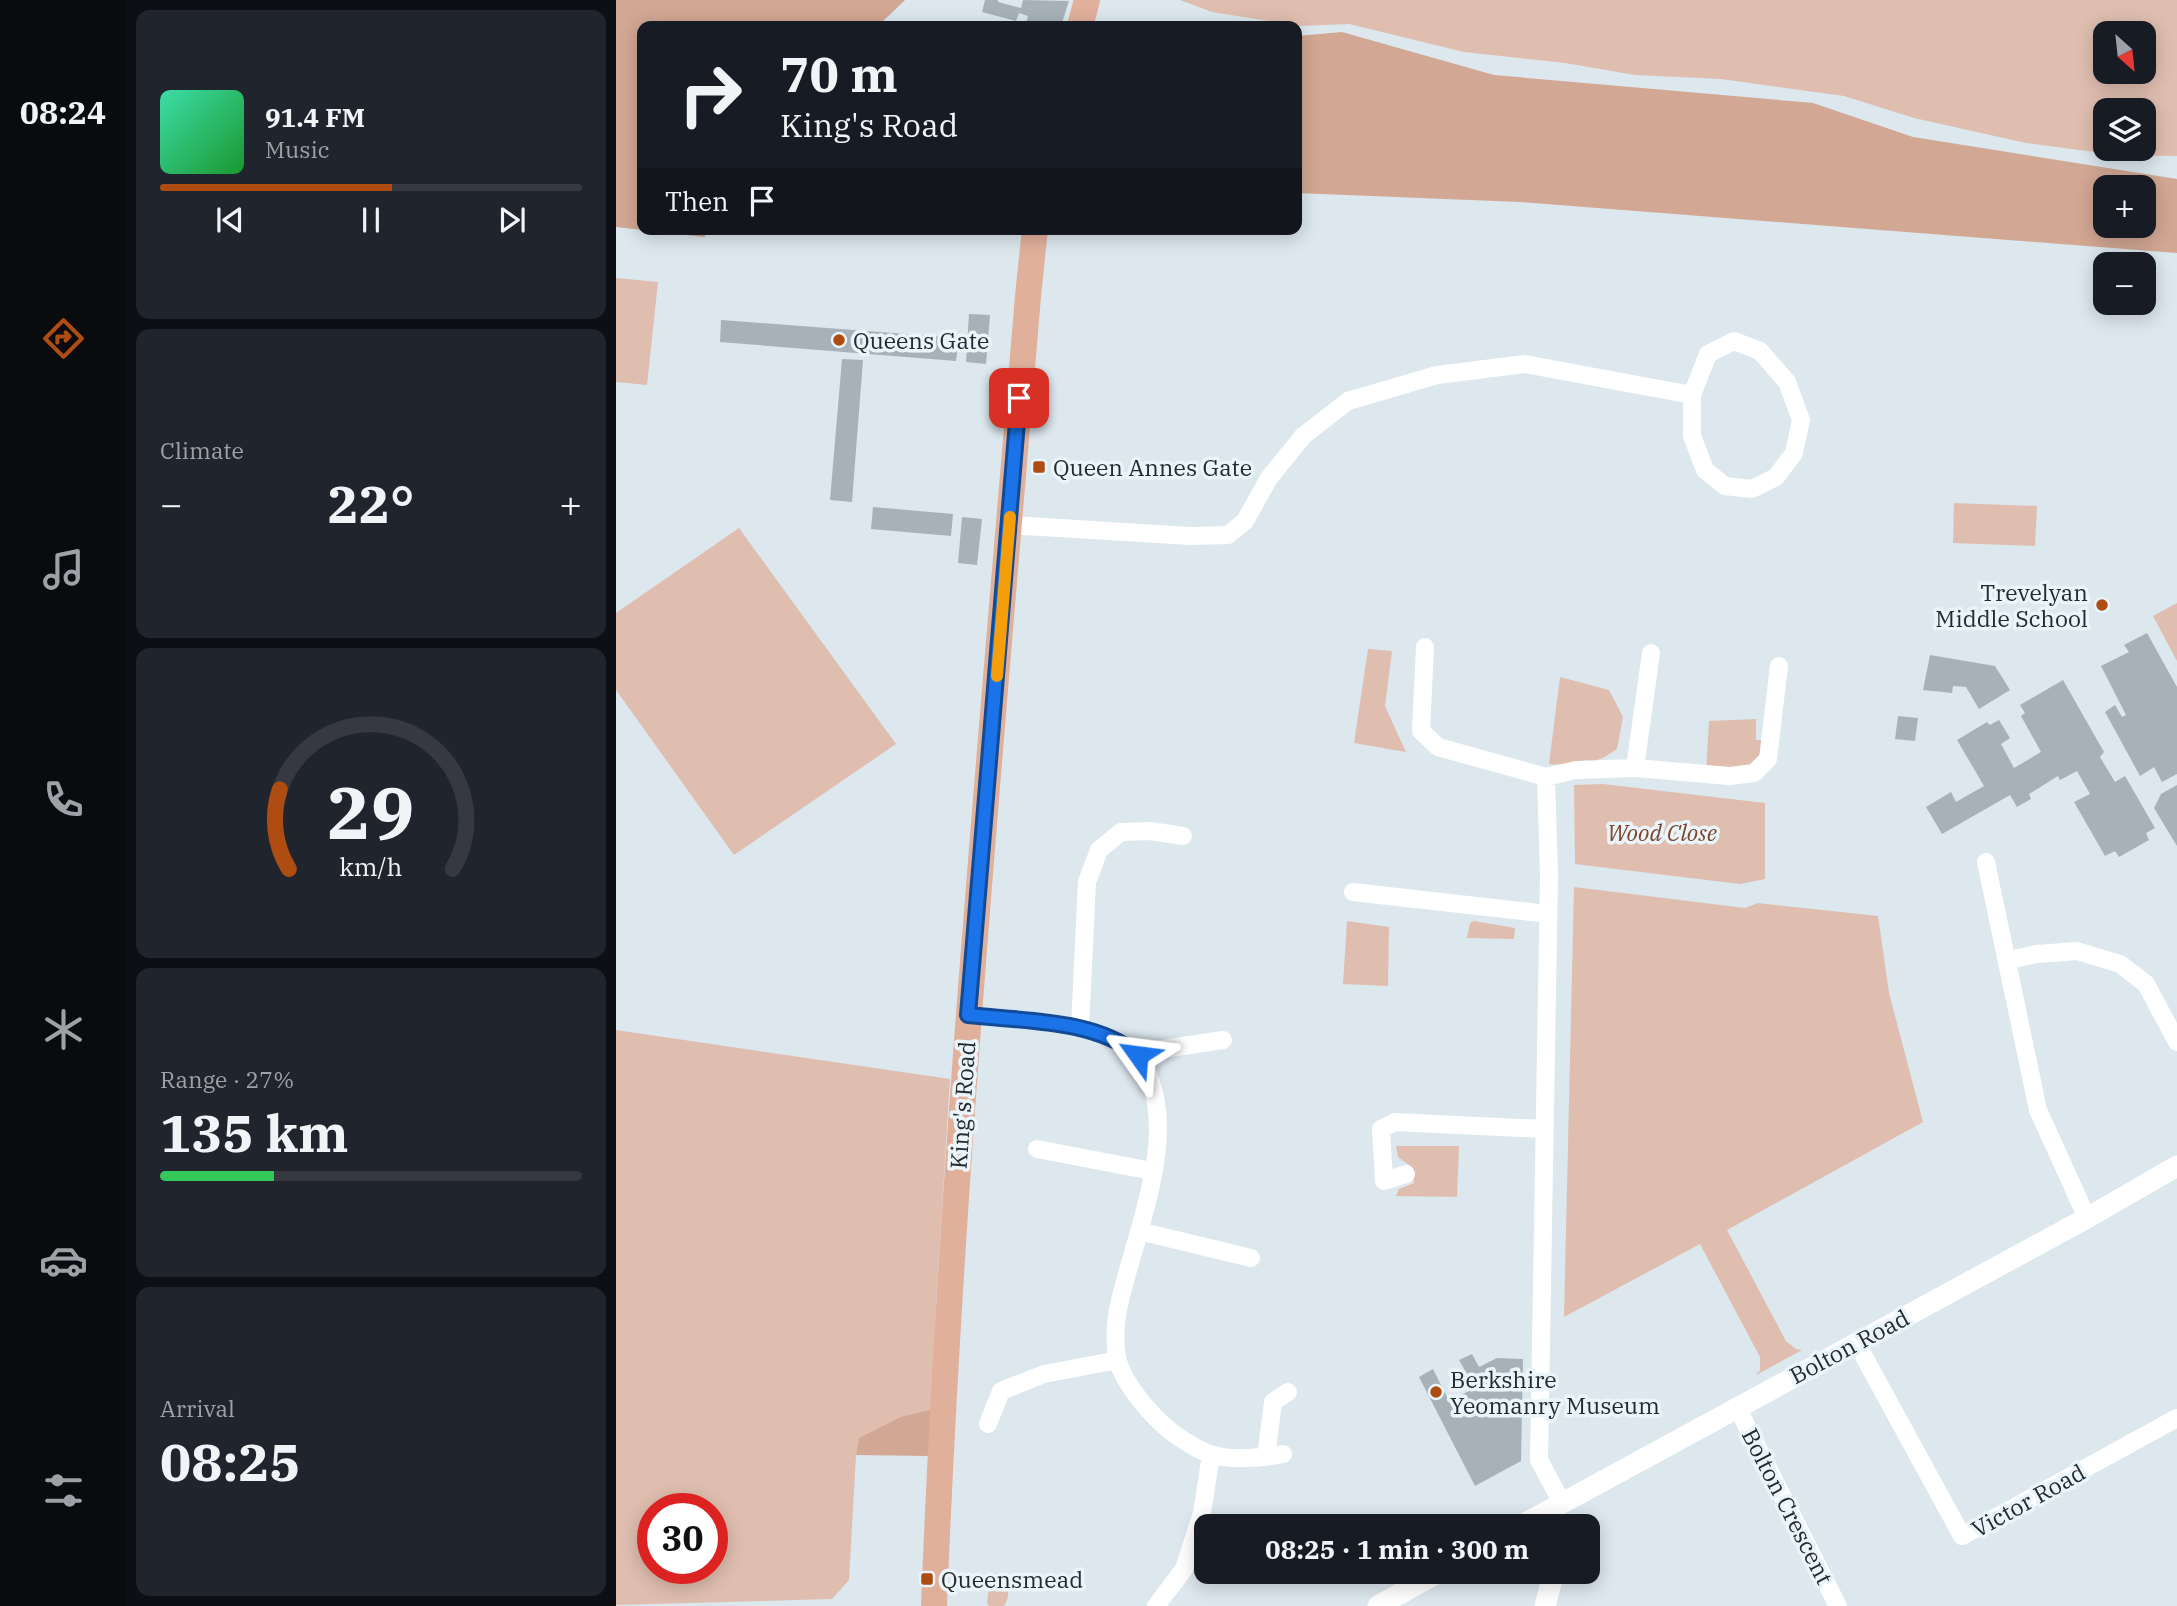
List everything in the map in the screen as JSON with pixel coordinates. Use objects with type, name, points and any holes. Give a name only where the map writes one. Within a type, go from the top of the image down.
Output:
[{"type":"main road","points":[[1081,21],[1087,0]]},
{"type":"main road","name":"King's Road","points":[[934,1606],[942,1415],[968,1015],[1034,235]]},
{"type":"street","points":[[1734,341],[1760,351],[1787,382],[1801,420],[1794,453],[1776,477],[1752,489],[1726,486],[1705,470],[1692,436],[1692,395],[1708,354],[1734,341]]},
{"type":"street","points":[[1010,525],[1191,536],[1228,535],[1245,521],[1269,478],[1303,436],[1348,401],[1437,375],[1525,364],[1692,395]]},
{"type":"street","points":[[1425,647],[1421,731],[1438,747],[1546,777],[1576,770],[1635,768],[1730,776],[1754,774],[1768,759],[1779,666]]},
{"type":"street","points":[[1635,768],[1651,653]]},
{"type":"street","points":[[1546,777],[1548,914],[1539,1460],[1562,1503],[1561,1514]]},
{"type":"street","points":[[1080,1027],[1087,882],[1099,850],[1121,832],[1150,831],[1183,836]]},
{"type":"street","points":[[1986,862],[2038,1110],[2087,1218]]},
{"type":"street","points":[[1353,892],[1548,914]]},
{"type":"street","points":[[2008,960],[2037,954],[2077,951],[2120,964],[2146,984],[2177,1042]]},
{"type":"street","points":[[968,1015],[1080,1027],[1125,1044],[1138,1055],[1146,1067],[1156,1099],[1159,1132],[1139,1231],[1114,1322],[1118,1360],[1132,1388],[1154,1418],[1182,1440],[1211,1455],[1274,1456],[1273,1402],[1288,1392]]},
{"type":"street","points":[[1138,1055],[1223,1040]]},
{"type":"street","points":[[1406,1174],[1384,1181],[1381,1129],[1395,1122],[1543,1129]]},
{"type":"street","points":[[1037,1149],[1152,1171]]},
{"type":"street","name":"Bolton Road","points":[[1542,1514],[2087,1218],[2177,1166]]},
{"type":"street","points":[[1139,1231],[1251,1258]]},
{"type":"street","name":"Victor Road","points":[[1856,1342],[1962,1536],[2177,1418]]},
{"type":"street","points":[[988,1424],[1001,1391],[1044,1374],[1118,1360]]},
{"type":"street","name":"Bolton Crescent","points":[[1737,1407],[1838,1606]]},
{"type":"street","points":[[1156,1606],[1184,1569],[1202,1513],[1211,1455]]},
{"type":"street","points":[[1378,1606],[1417,1584]]},
{"type":"street","points":[[1545,1606],[1551,1584]]},
{"type":"green space","points":[[1180,0],[2177,0],[2177,156],[2156,156],[2156,98],[2093,98],[2093,152],[2026,143],[1914,118],[1844,96],[1721,79],[1635,75],[1565,63],[1464,52],[1349,24],[1302,26],[1302,21],[1269,21],[1212,12]]},
{"type":"green space","points":[[616,278],[658,282],[647,385],[616,382]]},
{"type":"green space","points":[[1954,503],[2037,506],[2035,546],[1953,543]]},
{"type":"green space","points":[[739,528],[896,744],[734,855],[616,690],[616,613]]},
{"type":"green space","points":[[2177,603],[2177,661],[2153,616]]},
{"type":"green space","points":[[1368,649],[1392,651],[1385,706],[1406,752],[1354,743]]},
{"type":"green space","points":[[1560,677],[1609,690],[1623,717],[1617,749],[1590,762],[1549,764]]},
{"type":"green space","points":[[1756,719],[1756,740],[1771,740],[1757,767],[1706,773],[1709,721]]},
{"type":"green space","name":"Wood Close","points":[[1603,784],[1765,803],[1765,879],[1740,884],[1575,864],[1574,785]]},
{"type":"green space","points":[[1574,887],[1745,908],[1758,903],[1878,916],[1889,993],[1923,1122],[1727,1230],[1786,1341],[1802,1350],[1756,1375],[1760,1370],[1760,1357],[1700,1244],[1564,1317]]},
{"type":"green space","points":[[1347,921],[1389,927],[1388,986],[1343,984]]},
{"type":"green space","points":[[1474,921],[1515,928],[1514,939],[1467,938],[1470,923]]},
{"type":"green space","points":[[616,1030],[950,1079],[936,1306],[933,1409],[900,1417],[859,1438],[849,1580],[832,1599],[616,1605]]},
{"type":"green space","points":[[1396,1146],[1459,1146],[1457,1197],[1396,1196],[1399,1189],[1414,1183],[1412,1167],[1398,1157]]},
{"type":"green space","points":[[994,1573],[1001,1573],[1006,1581],[1008,1598],[1004,1606],[989,1606],[987,1603]]},
{"type":"shaded area","points":[[616,0],[905,0],[883,21],[637,21],[637,229],[616,227]]},
{"type":"shaded area","points":[[1342,32],[1494,75],[1813,103],[1913,137],[2152,175],[2093,175],[2093,238],[2156,238],[2156,176],[2177,179],[2177,253],[1520,202],[1302,193],[1302,36]]},
{"type":"shaded area","points":[[933,1409],[930,1456],[856,1455],[859,1438],[900,1417]]},
{"type":"building","points":[[985,0],[998,0],[1021,8],[1023,0],[1069,1],[1063,21],[1027,21],[1028,16],[1019,13],[1016,21],[982,12]]},
{"type":"building","points":[[969,314],[990,315],[986,364],[966,362]]},
{"type":"building","name":"Queens Gate","points":[[721,320],[959,338],[956,361],[720,342]]},
{"type":"building","name":"Queens Gate","points":[[842,359],[863,360],[852,502],[830,500]]},
{"type":"building","points":[[873,507],[953,514],[951,536],[871,529]]},
{"type":"building","points":[[962,517],[982,519],[977,565],[958,563]]},
{"type":"building","points":[[2147,633],[2177,687],[2177,774],[2162,782],[2154,767],[2140,776],[2105,712],[2115,705],[2122,717],[2126,715],[2101,666],[2129,652],[2124,645]]},
{"type":"building","points":[[1930,655],[1995,666],[2010,690],[1979,709],[1966,687],[1953,686],[1952,693],[1923,690]]},
{"type":"building","points":[[2063,680],[2104,752],[2100,757],[2115,782],[2125,776],[2155,828],[2146,833],[2149,840],[2119,857],[2115,851],[2105,856],[2074,802],[2090,794],[2077,771],[2060,780],[2058,776],[2029,794],[2031,799],[2017,807],[2010,795],[1942,834],[1926,807],[1951,792],[1956,802],[1984,786],[1957,740],[1987,722],[1990,725],[1999,720],[2010,738],[2001,744],[2014,768],[2041,752],[2021,716],[2025,713],[2020,705]]},
{"type":"building","points":[[1898,716],[1918,718],[1915,741],[1895,739]]},
{"type":"building","points":[[2177,785],[2177,846],[2154,808],[2161,794]]},
{"type":"building","points":[[1472,1354],[1479,1367],[1497,1358],[1523,1359],[1521,1461],[1475,1486],[1419,1377],[1433,1369],[1449,1401],[1475,1388],[1459,1360]]},
{"type":"slow traffic","points":[[997,676],[1010,517]]},
{"type":"place","name":"Queens Gate","points":[[839,340]]},
{"type":"place","name":"Queen Annes Gate","points":[[1039,467]]},
{"type":"place","name":"Trevelyan Middle School","points":[[2102,605]]},
{"type":"place","name":"Berkshire Yeomanry Museum","points":[[1436,1392]]},
{"type":"place","name":"Queensmead","points":[[927,1579]]},
{"type":"route","points":[[1019,398],[968,1015],[1080,1027],[1125,1044],[1138,1055]]}]
